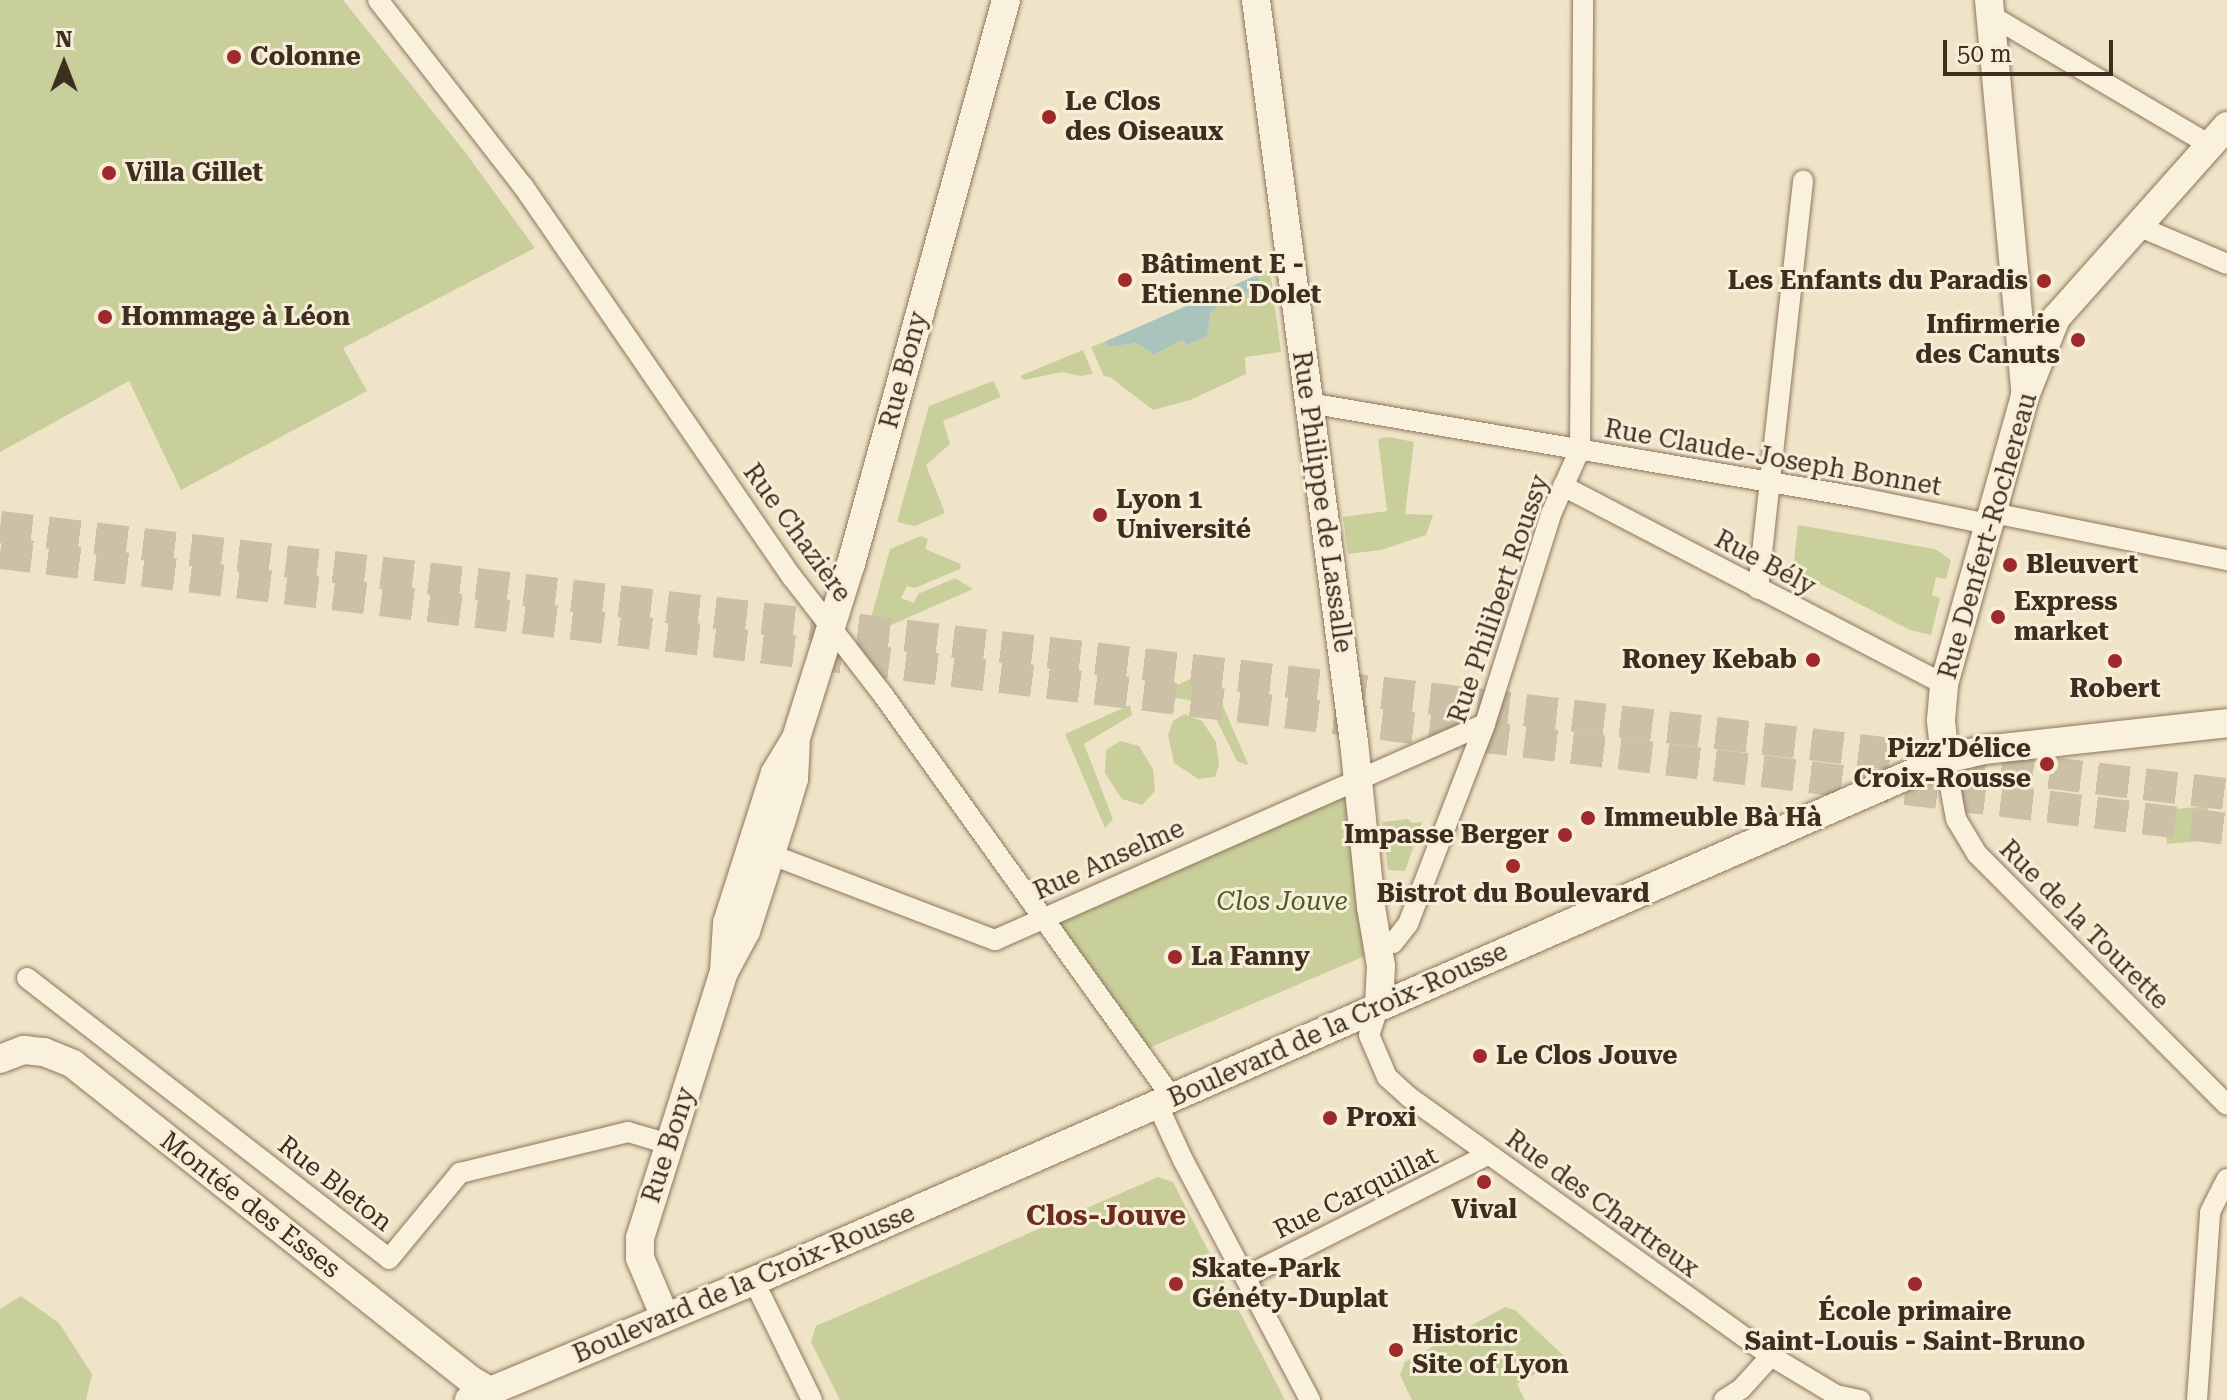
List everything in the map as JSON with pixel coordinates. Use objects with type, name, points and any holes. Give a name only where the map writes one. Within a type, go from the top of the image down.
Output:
[{"type":"street","name":"Rue Chazière","points":[[378,0],[523,186],[792,577],[832,625],[1042,917],[1166,1102],[1183,1160],[1310,1400]]},
{"type":"street","name":"Rue Bony","points":[[665,1317],[638,1248],[724,972],[746,931],[761,850],[794,779],[796,738],[832,625],[1006,0]]},
{"type":"street","name":"Rue Philippe de Lassalle","points":[[1256,0],[1358,777],[1382,985],[1379,1005]]},
{"type":"street","name":"Rue Philibert Roussy","points":[[1377,947],[1393,943],[1408,924],[1485,724],[1563,486],[1580,449],[1583,0]]},
{"type":"street","points":[[1990,8],[2218,136]]},
{"type":"street","points":[[1990,8],[2025,396]]},
{"type":"street","name":"Rue Denfert-Rochereau","points":[[1945,759],[1941,720],[1944,684],[2025,396],[2056,318],[2218,136]]},
{"type":"street","points":[[1758,589],[1803,180]]},
{"type":"street","points":[[2138,226],[2227,264]]},
{"type":"street","points":[[2019,314],[2042,320],[2056,318]]},
{"type":"street","name":"Rue Claude-Joseph Bonnet","points":[[1309,403],[1770,481],[1978,522],[2003,515],[2227,560]]},
{"type":"street","name":"Rue Bély","points":[[1563,486],[1944,684]]},
{"type":"street","name":"Boulevard de la Croix-Rousse","points":[[479,1396],[754,1281],[1166,1102],[1379,1005],[1945,759],[1984,750],[2227,723]]},
{"type":"street","name":"Rue Anselme","points":[[761,850],[995,940],[1358,777],[1485,724]]},
{"type":"street","name":"Rue de la Tourette","points":[[1945,759],[1956,819],[1977,854],[2227,1105]]},
{"type":"street","name":"Rue Bleton","points":[[27,978],[389,1259],[460,1173],[628,1132],[669,1144]]},
{"type":"street","name":"Rue des Chartreux","points":[[1379,1005],[1369,1035],[1387,1077],[1488,1155],[1771,1356],[1836,1395],[1860,1400]]},
{"type":"street","name":"Montée des Esses","points":[[0,1059],[24,1050],[44,1052],[73,1064],[471,1380],[479,1396]]},
{"type":"street","name":"Rue Carquillat","points":[[1247,1276],[1488,1155]]},
{"type":"street","points":[[2197,1400],[2210,1212],[2227,1179]]},
{"type":"street","points":[[754,1281],[812,1400]]},
{"type":"street","points":[[1724,1400],[1741,1389],[1771,1356]]},
{"type":"green space","points":[[0,0],[343,0],[465,152],[535,248],[343,348],[367,391],[181,490],[129,381],[0,452]]},
{"type":"green space","points":[[1270,269],[1281,352],[1245,357],[1246,374],[1190,400],[1153,410],[1110,377],[1104,376],[1091,347],[1104,342],[1109,347],[1137,343],[1154,355],[1182,340],[1188,345],[1207,335],[1211,312],[1221,304],[1261,287],[1257,275]]},
{"type":"green space","points":[[1083,350],[1093,374],[1080,376],[1062,372],[1024,380],[1020,376]]},
{"type":"green space","points":[[993,381],[1001,397],[943,421],[950,444],[926,465],[945,513],[915,526],[897,522],[929,406]]},
{"type":"green space","points":[[1389,437],[1414,442],[1405,514],[1433,515],[1426,535],[1381,550],[1348,554],[1343,517],[1387,511],[1378,439]]},
{"type":"green space","points":[[1798,525],[1935,549],[1951,560],[1946,579],[1936,577],[1932,595],[1940,598],[1931,635],[1910,630],[1793,570]]},
{"type":"green space","points":[[921,536],[928,539],[925,549],[961,564],[960,569],[915,588],[907,586],[901,598],[914,603],[918,594],[955,578],[973,589],[866,636],[890,549]]},
{"type":"green space","points":[[1208,671],[1247,765],[1237,761],[1214,715],[1201,703],[1178,698],[1147,708],[1141,701]]},
{"type":"green space","points":[[1130,705],[1132,715],[1084,744],[1113,819],[1105,828],[1065,734]]},
{"type":"green space","points":[[1184,714],[1202,721],[1216,742],[1219,764],[1215,777],[1198,779],[1174,763],[1168,735],[1173,721]]},
{"type":"green space","points":[[1120,741],[1139,746],[1153,769],[1155,791],[1142,805],[1122,799],[1105,773],[1106,750]]},
{"type":"green space","name":"Clos Jouve","points":[[1357,779],[1379,950],[1142,1051],[1043,918]]},
{"type":"green space","points":[[2208,806],[2211,840],[2167,844],[2165,817],[2157,817],[2156,811]]},
{"type":"green space","points":[[1408,819],[1412,823],[1422,822],[1405,871],[1388,870],[1382,822]]},
{"type":"green space","points":[[1158,1177],[1173,1182],[1285,1400],[840,1400],[811,1342],[816,1326]]},
{"type":"green space","points":[[21,1296],[59,1323],[92,1374],[86,1400],[0,1400],[0,1309]]},
{"type":"green space","points":[[1505,1307],[1515,1310],[1565,1357],[1517,1384],[1525,1400],[1412,1400],[1400,1375],[1405,1362]]},
{"type":"water","points":[[1257,275],[1262,287],[1221,304],[1211,312],[1207,336],[1187,345],[1182,340],[1154,355],[1137,343],[1109,347],[1104,342]]},
{"type":"tunnel","points":[[0,527],[2227,794]]},
{"type":"tunnel","points":[[0,553],[2227,829]]},
{"type":"place","name":"Colonne","points":[[234,57]]},
{"type":"place","name":"Le Clos des Oiseaux","points":[[1049,117]]},
{"type":"place","name":"Villa Gillet","points":[[109,173]]},
{"type":"place","name":"Bâtiment E - Etienne Dolet","points":[[1125,280]]},
{"type":"place","name":"Les Enfants du Paradis","points":[[2044,281]]},
{"type":"place","name":"Hommage à Léon","points":[[105,317]]},
{"type":"place","name":"Infirmerie des Canuts","points":[[2078,340]]},
{"type":"place","name":"Lyon 1 Université","points":[[1100,515]]},
{"type":"place","name":"Bleuvert","points":[[2010,565]]},
{"type":"place","name":"Express market","points":[[1998,617]]},
{"type":"place","name":"Roney Kebab","points":[[1813,660]]},
{"type":"place","name":"Robert","points":[[2115,661]]},
{"type":"place","name":"Pizz'Délice Croix-Rousse","points":[[2047,764]]},
{"type":"place","name":"Immeuble Bà Hà","points":[[1588,818]]},
{"type":"place","name":"Impasse Berger","points":[[1565,835]]},
{"type":"place","name":"Bistrot du Boulevard","points":[[1513,866]]},
{"type":"place","name":"La Fanny","points":[[1175,957]]},
{"type":"place","name":"Le Clos Jouve","points":[[1480,1056]]},
{"type":"place","name":"Proxi","points":[[1330,1118]]},
{"type":"place","name":"Vival","points":[[1484,1182]]},
{"type":"place","name":"Skate-Park Généty-Duplat","points":[[1176,1284]]},
{"type":"place","name":"École primaire Saint-Louis - Saint-Bruno","points":[[1915,1284]]},
{"type":"place","name":"Historic Site of Lyon","points":[[1396,1350]]},
{"type":"district","name":"Clos-Jouve","points":[[1106,1216]]}]
